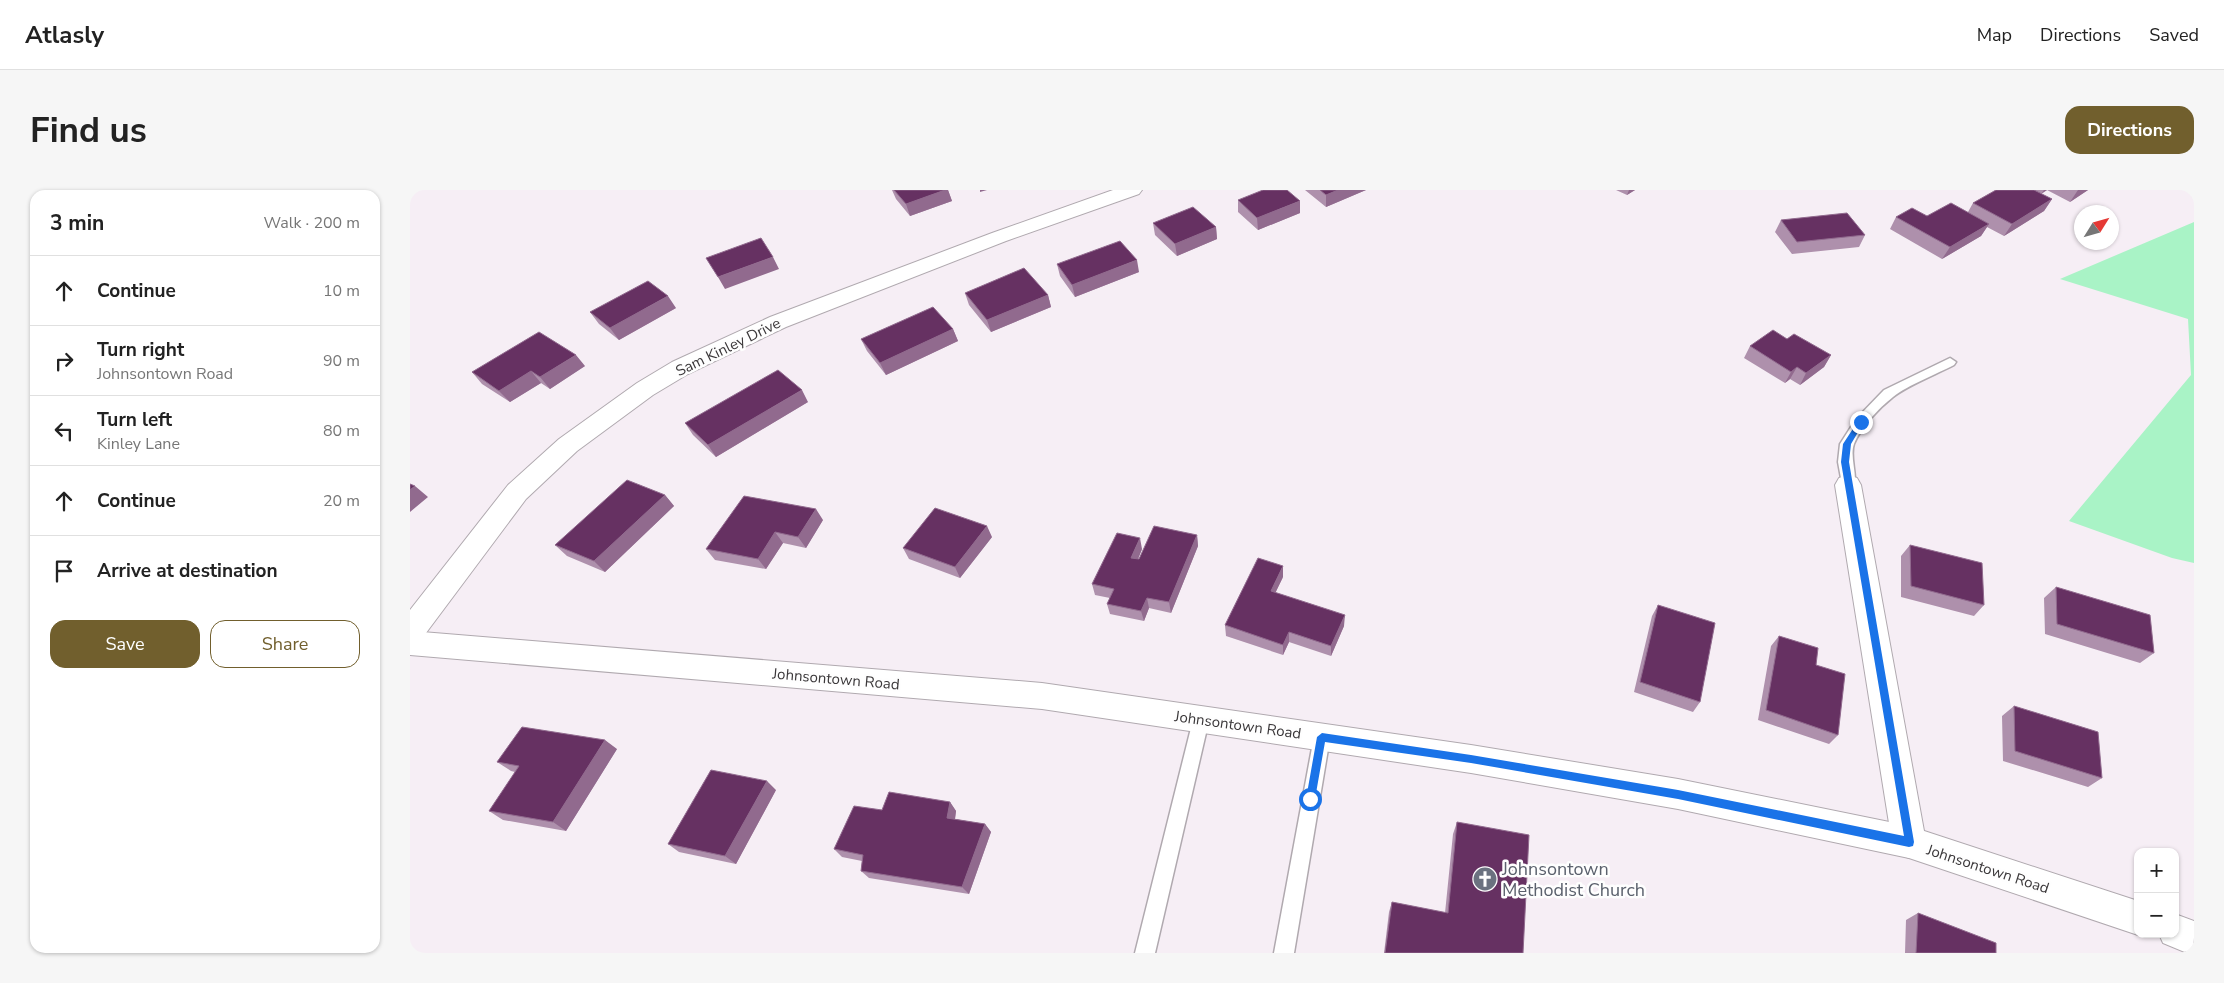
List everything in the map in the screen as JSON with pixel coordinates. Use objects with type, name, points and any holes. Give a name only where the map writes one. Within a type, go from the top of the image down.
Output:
[{"type":"street","name":"Sam Kinley Drive","points":[[410,632],[517,492],[568,445],[645,389],[680,368],[778,322],[998,237],[1132,190]]},
{"type":"street","points":[[1848,485],[1909,842]]},
{"type":"street","name":"Johnsontown Road","points":[[410,643],[1042,696],[1471,759],[1678,794],[1909,842],[2134,917]]},
{"type":"street","points":[[2179,932],[2194,938]]},
{"type":"lane","points":[[1848,485],[1845,462],[1847,444],[1861,422],[1889,393],[1950,362]]},
{"type":"lane","points":[[1145,953],[1201,720]]},
{"type":"lane","points":[[1284,953],[1322,737]]},
{"type":"green space","points":[[2194,222],[2194,563],[2172,558],[2069,521],[2191,375],[2188,319],[2060,279]]},
{"type":"building","points":[[894,190],[945,190],[906,204]]},
{"type":"building","points":[[1263,190],[1287,190],[1300,201],[1257,218],[1238,200]]},
{"type":"building","points":[[1320,190],[1338,190],[1326,195]]},
{"type":"building","points":[[1996,190],[2034,190],[2052,199],[2012,224],[1973,203]]},
{"type":"building","points":[[1951,203],[1989,224],[1950,247],[1896,217],[1912,208],[1927,216]]},
{"type":"building","points":[[1193,207],[1216,227],[1175,244],[1153,223]]},
{"type":"building","points":[[1847,213],[1865,235],[1797,242],[1781,220]]},
{"type":"building","points":[[761,238],[773,257],[718,277],[706,258]]},
{"type":"building","points":[[1120,241],[1137,260],[1072,285],[1057,264]]},
{"type":"building","points":[[1024,268],[1048,295],[987,320],[965,293]]},
{"type":"building","points":[[648,281],[668,296],[610,328],[590,312]]},
{"type":"building","points":[[933,307],[953,329],[880,363],[861,339]]},
{"type":"building","points":[[1773,330],[1787,339],[1794,334],[1831,355],[1806,373],[1797,367],[1791,372],[1750,346]]},
{"type":"building","points":[[539,332],[576,355],[540,377],[531,371],[499,391],[472,372]]},
{"type":"building","points":[[778,370],[802,390],[708,445],[685,423]]},
{"type":"building","points":[[627,480],[665,495],[594,561],[555,545]]},
{"type":"building","points":[[744,496],[816,509],[798,537],[775,532],[758,559],[706,549]]},
{"type":"building","points":[[935,508],[987,526],[955,567],[903,548]]},
{"type":"building","points":[[1154,526],[1197,535],[1169,602],[1147,598],[1141,611],[1107,604],[1114,589],[1092,584],[1117,533],[1140,538],[1131,558],[1139,559]]},
{"type":"building","points":[[1910,545],[1982,563],[1984,605],[1911,586]]},
{"type":"building","points":[[1258,558],[1283,566],[1271,591],[1345,615],[1331,646],[1289,632],[1283,645],[1225,625]]},
{"type":"building","points":[[2056,587],[2150,615],[2154,653],[2057,624]]},
{"type":"building","points":[[1658,605],[1715,623],[1700,702],[1640,682]]},
{"type":"building","points":[[1779,636],[1818,648],[1816,665],[1845,674],[1838,735],[1766,710]]},
{"type":"building","points":[[2014,706],[2098,732],[2102,778],[2015,751]]},
{"type":"building","points":[[522,727],[605,740],[553,822],[489,811],[519,766],[497,762]]},
{"type":"building","points":[[711,770],[767,781],[725,856],[668,844]]},
{"type":"building","points":[[889,792],[950,802],[947,818],[985,824],[962,887],[861,871],[863,855],[834,849],[854,806],[882,810]]},
{"type":"building","name":"Johnsontown Methodist Church","points":[[1457,822],[1529,835],[1523,953],[1385,953],[1392,902],[1448,913]]},
{"type":"building","points":[[1918,913],[1996,943],[1996,953],[1916,953]]},
{"type":"place","name":"Johnsontown Methodist Church","points":[[1485,879]]},
{"type":"route","points":[[1310,799],[1322,737],[1471,759],[1678,794],[1909,842],[1845,462],[1847,444],[1861,422]]}]
